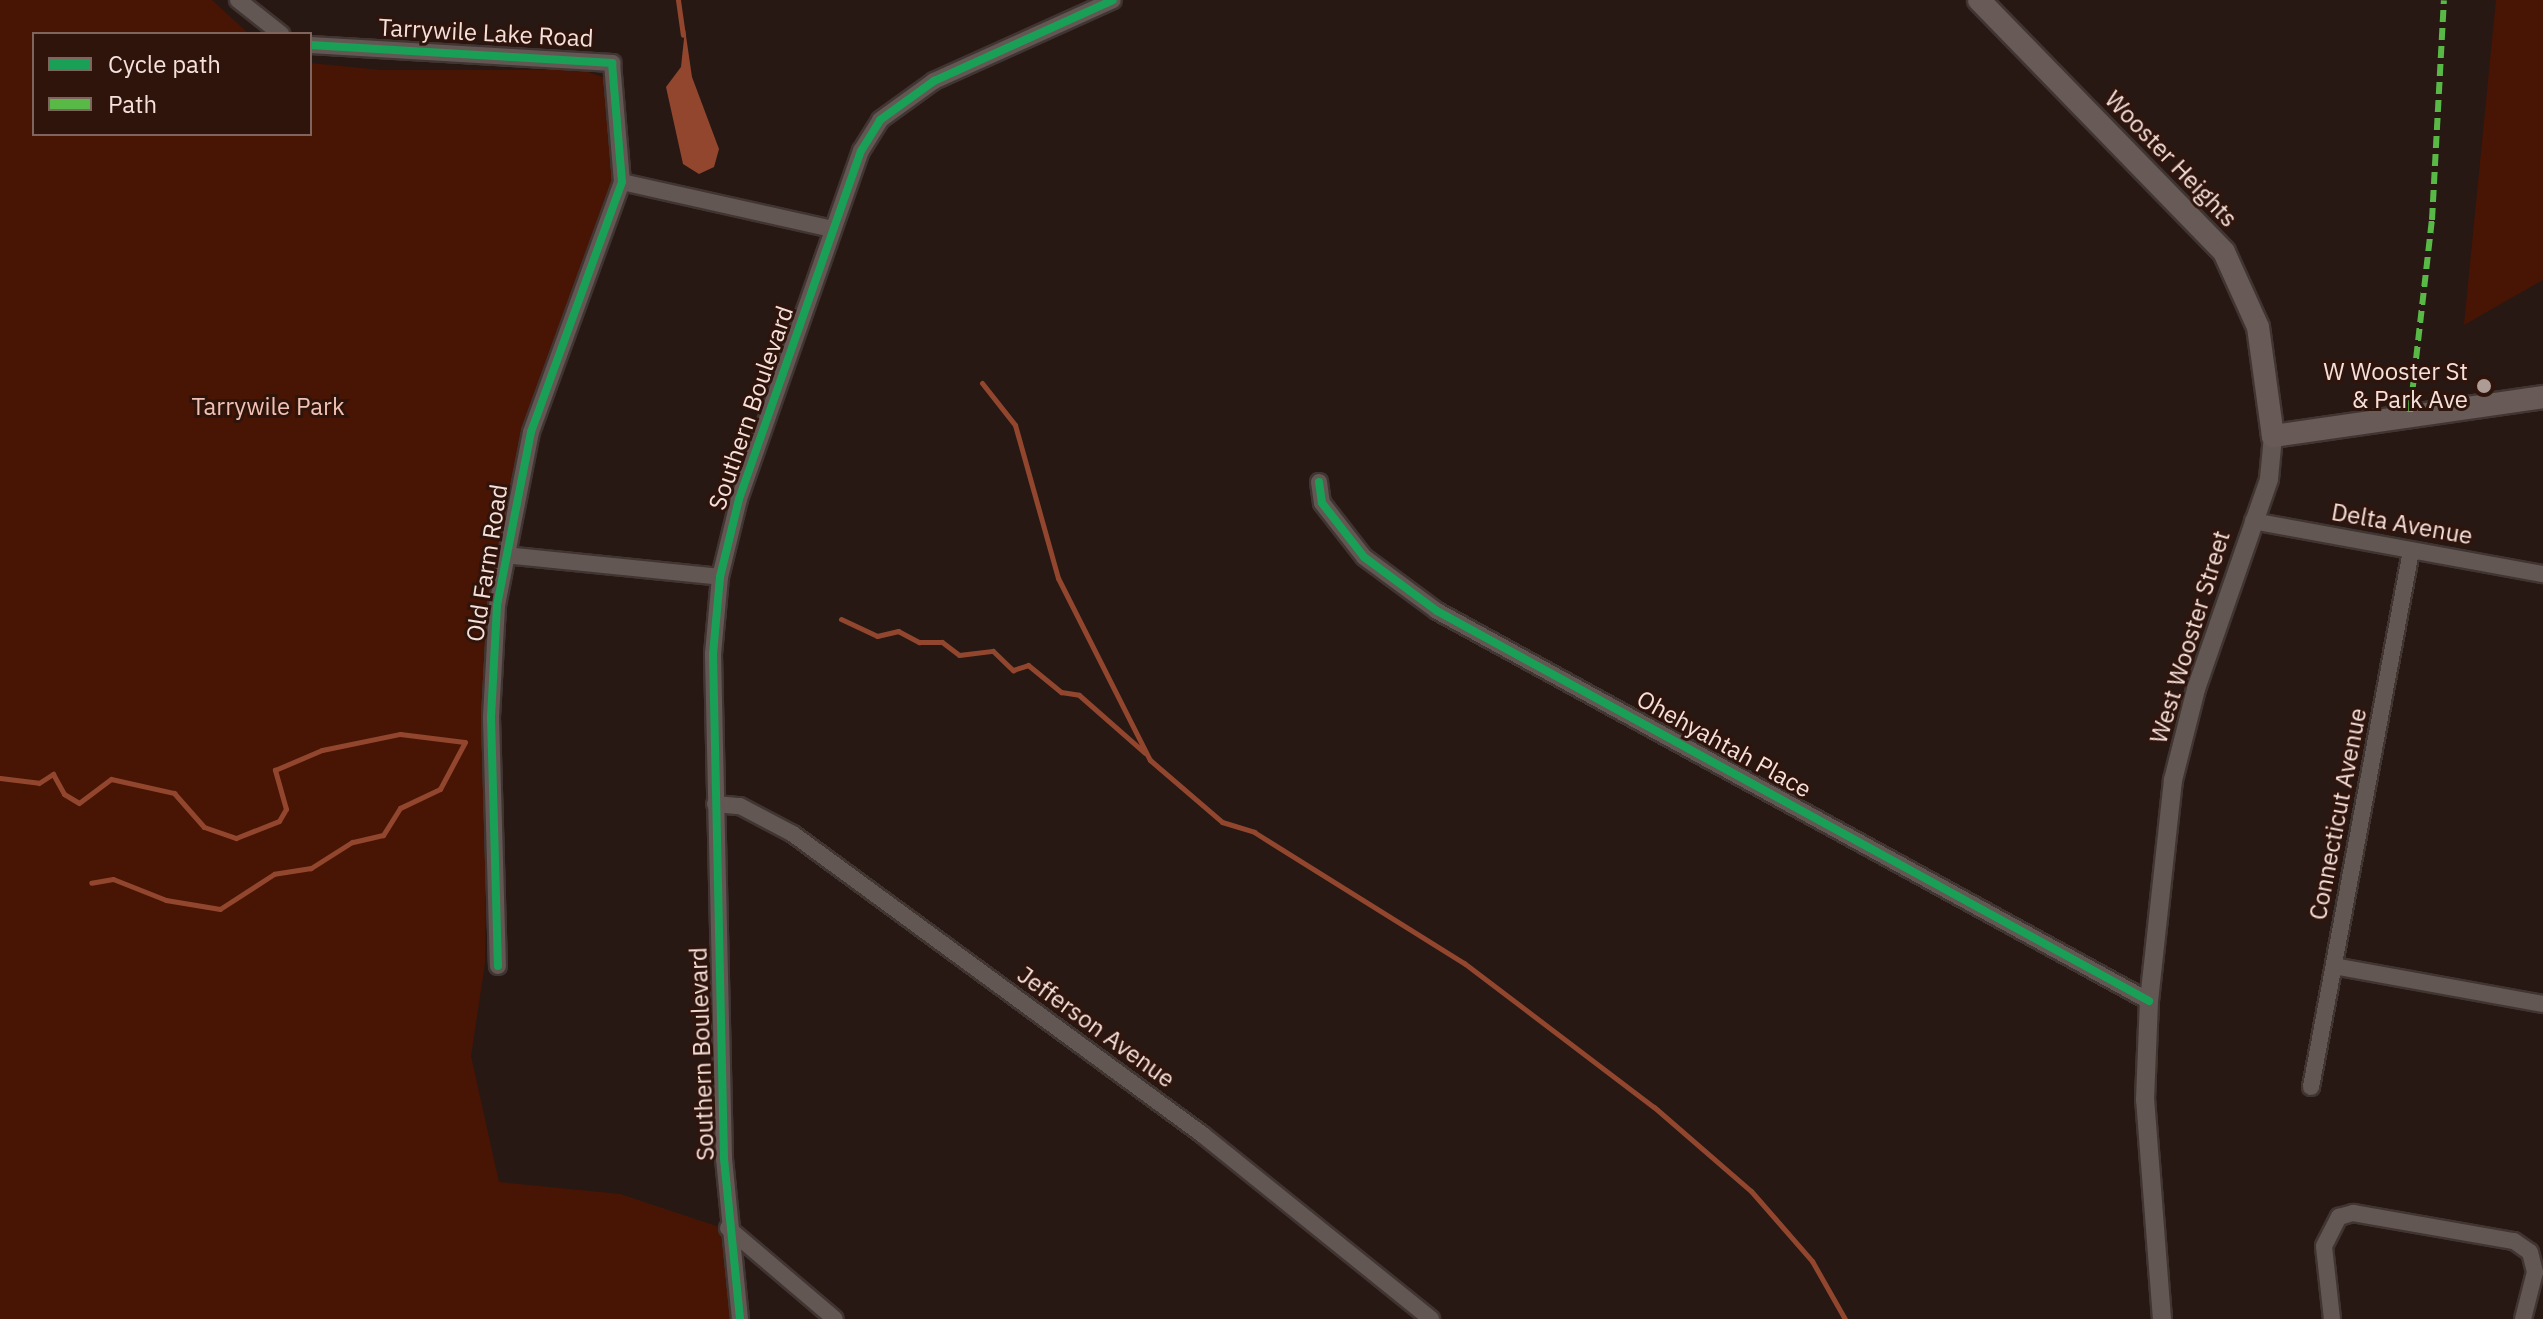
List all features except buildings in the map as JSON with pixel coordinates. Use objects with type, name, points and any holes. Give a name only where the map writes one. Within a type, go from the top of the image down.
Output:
[{"type":"main road","name":"Wooster Heights","points":[[1979,0],[2224,252],[2258,327],[2273,436]]},
{"type":"main road","points":[[2273,436],[2543,397]]},
{"type":"street","points":[[238,0],[278,32]]},
{"type":"street","name":"Southern Boulevard","points":[[740,1319],[728,1228],[713,654],[720,577],[739,499],[861,151],[880,120],[906,97],[1089,5],[1113,0]]},
{"type":"street","name":"Tarrywile Lake Road","points":[[312,45],[612,63],[622,182]]},
{"type":"street","points":[[622,182],[833,229]]},
{"type":"street","name":"Old Farm Road","points":[[498,966],[492,657],[505,555],[531,432],[622,182]]},
{"type":"street","name":"West Wooster Street","points":[[2162,1319],[2145,1100],[2149,1001],[2173,780],[2196,689],[2269,479],[2273,436]]},
{"type":"street","name":"Ohehyahtah Place","points":[[1319,482],[1336,525],[1364,557],[1437,611],[2149,1001]]},
{"type":"street","name":"Delta Avenue","points":[[2253,521],[2543,574]]},
{"type":"street","name":"Connecticut Avenue","points":[[2311,1087],[2411,551]]},
{"type":"street","points":[[505,555],[720,577]]},
{"type":"street","name":"Jefferson Avenue","points":[[715,804],[740,806],[793,834],[1203,1135],[1431,1319]]},
{"type":"street","points":[[2334,966],[2543,1004]]},
{"type":"street","points":[[2332,1319],[2324,1246],[2329,1228],[2353,1213],[2514,1241],[2530,1252],[2535,1272],[2523,1319]]},
{"type":"street","points":[[728,1228],[835,1319]]},
{"type":"green space","name":"Tarrywile Park","points":[[0,0],[212,0],[247,32],[32,32],[32,136],[312,136],[312,63],[382,70],[582,70],[611,80],[619,192],[550,362],[513,550],[488,729],[485,963],[471,1056],[499,1182],[620,1194],[722,1228],[731,1319],[0,1319]]},
{"type":"green space","points":[[2496,0],[2543,0],[2543,280],[2464,325]]},
{"type":"shaded area","points":[[685,29],[692,77],[719,149],[714,167],[699,174],[683,164],[666,87],[681,67]]},
{"type":"waterway","points":[[678,0],[683,35]]},
{"type":"waterway","points":[[982,383],[1015,425],[1058,578],[1150,760],[1222,822],[1254,832],[1464,963],[1654,1107],[1751,1191],[1812,1261],[1845,1319]]},
{"type":"waterway","points":[[841,619],[877,636],[898,631],[919,642],[942,642],[959,655],[993,651],[1013,670],[1028,665],[1061,692],[1079,695],[1145,753]]},
{"type":"waterway","points":[[0,778],[39,783],[53,774],[64,794],[79,803],[111,779],[174,793],[204,827],[236,838],[279,821],[286,809],[275,770],[322,750],[400,734],[465,742],[440,789],[400,808],[383,835],[352,842],[311,868],[274,874],[220,909],[166,900],[113,879],[91,883]]},
{"type":"marked path","points":[[2410,412],[2432,220],[2444,0]]},
{"type":"cycle path","points":[[740,1319],[724,1159],[713,654],[720,577],[739,499],[861,151],[880,120],[934,81],[1113,0]]},
{"type":"cycle path","points":[[312,45],[612,63],[622,182],[531,432],[497,606],[491,718],[498,966]]},
{"type":"cycle path","points":[[1319,482],[1322,503],[1364,557],[1437,611],[2149,1001]]},
{"type":"place","name":"W Wooster St & Park Ave","points":[[2484,386]]}]
